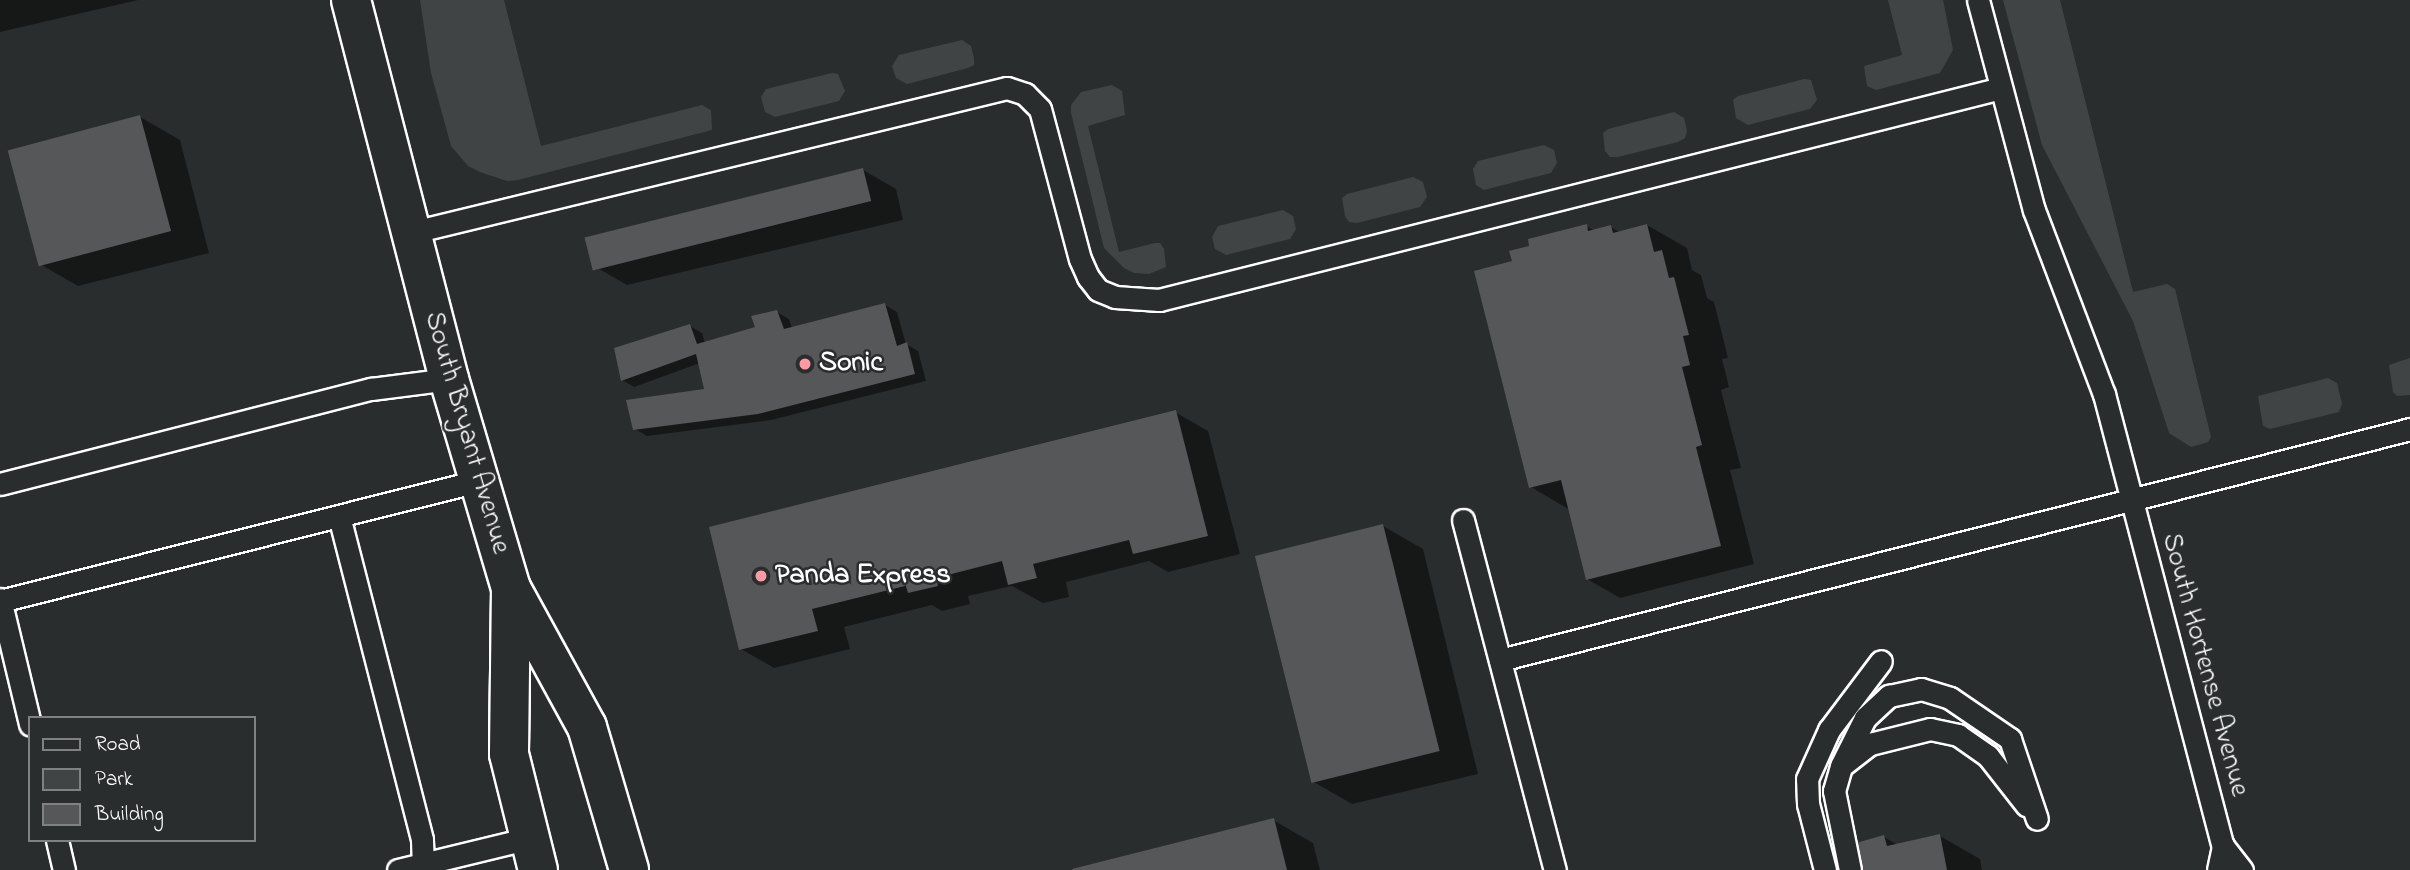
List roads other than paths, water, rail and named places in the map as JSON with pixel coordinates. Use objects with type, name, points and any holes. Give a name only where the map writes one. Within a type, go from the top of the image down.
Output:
[{"type":"main road","name":"South Bryant Avenue","points":[[351,0],[409,233],[511,588],[509,754],[534,854]]},
{"type":"main road","points":[[511,588],[587,727],[629,870]]},
{"type":"lane","name":"South Hortense Avenue","points":[[1978,0],[2034,210],[2104,394],[2222,846],[2218,870]]},
{"type":"lane","points":[[409,233],[1007,88],[1025,94],[1040,109],[1080,259],[1093,284],[1098,290],[1115,297],[1159,300],[2001,88]]},
{"type":"lane","points":[[0,484],[371,389],[449,379]]},
{"type":"lane","points":[[1500,660],[2410,429]]},
{"type":"lane","points":[[28,716],[0,600],[479,481]]},
{"type":"lane","points":[[339,516],[422,840],[423,867]]},
{"type":"lane","points":[[1463,520],[1555,870]]},
{"type":"lane","points":[[1825,870],[1808,804],[1807,779],[1829,730],[1881,661]]},
{"type":"lane","points":[[1841,766],[1870,744],[1930,729],[1958,734],[1988,756],[2037,819],[2010,739],[1950,698],[1921,689],[1889,696],[1865,718],[1841,766],[1834,791],[1835,808],[1850,870]]},
{"type":"lane","points":[[58,842],[65,870]]},
{"type":"lane","name":"South Hortense Avenue","points":[[2222,846],[2242,870]]},
{"type":"lane","points":[[398,870],[534,854]]},
{"type":"place","name":"Sonic","points":[[805,364]]},
{"type":"place","name":"Panda Express","points":[[761,576]]}]
